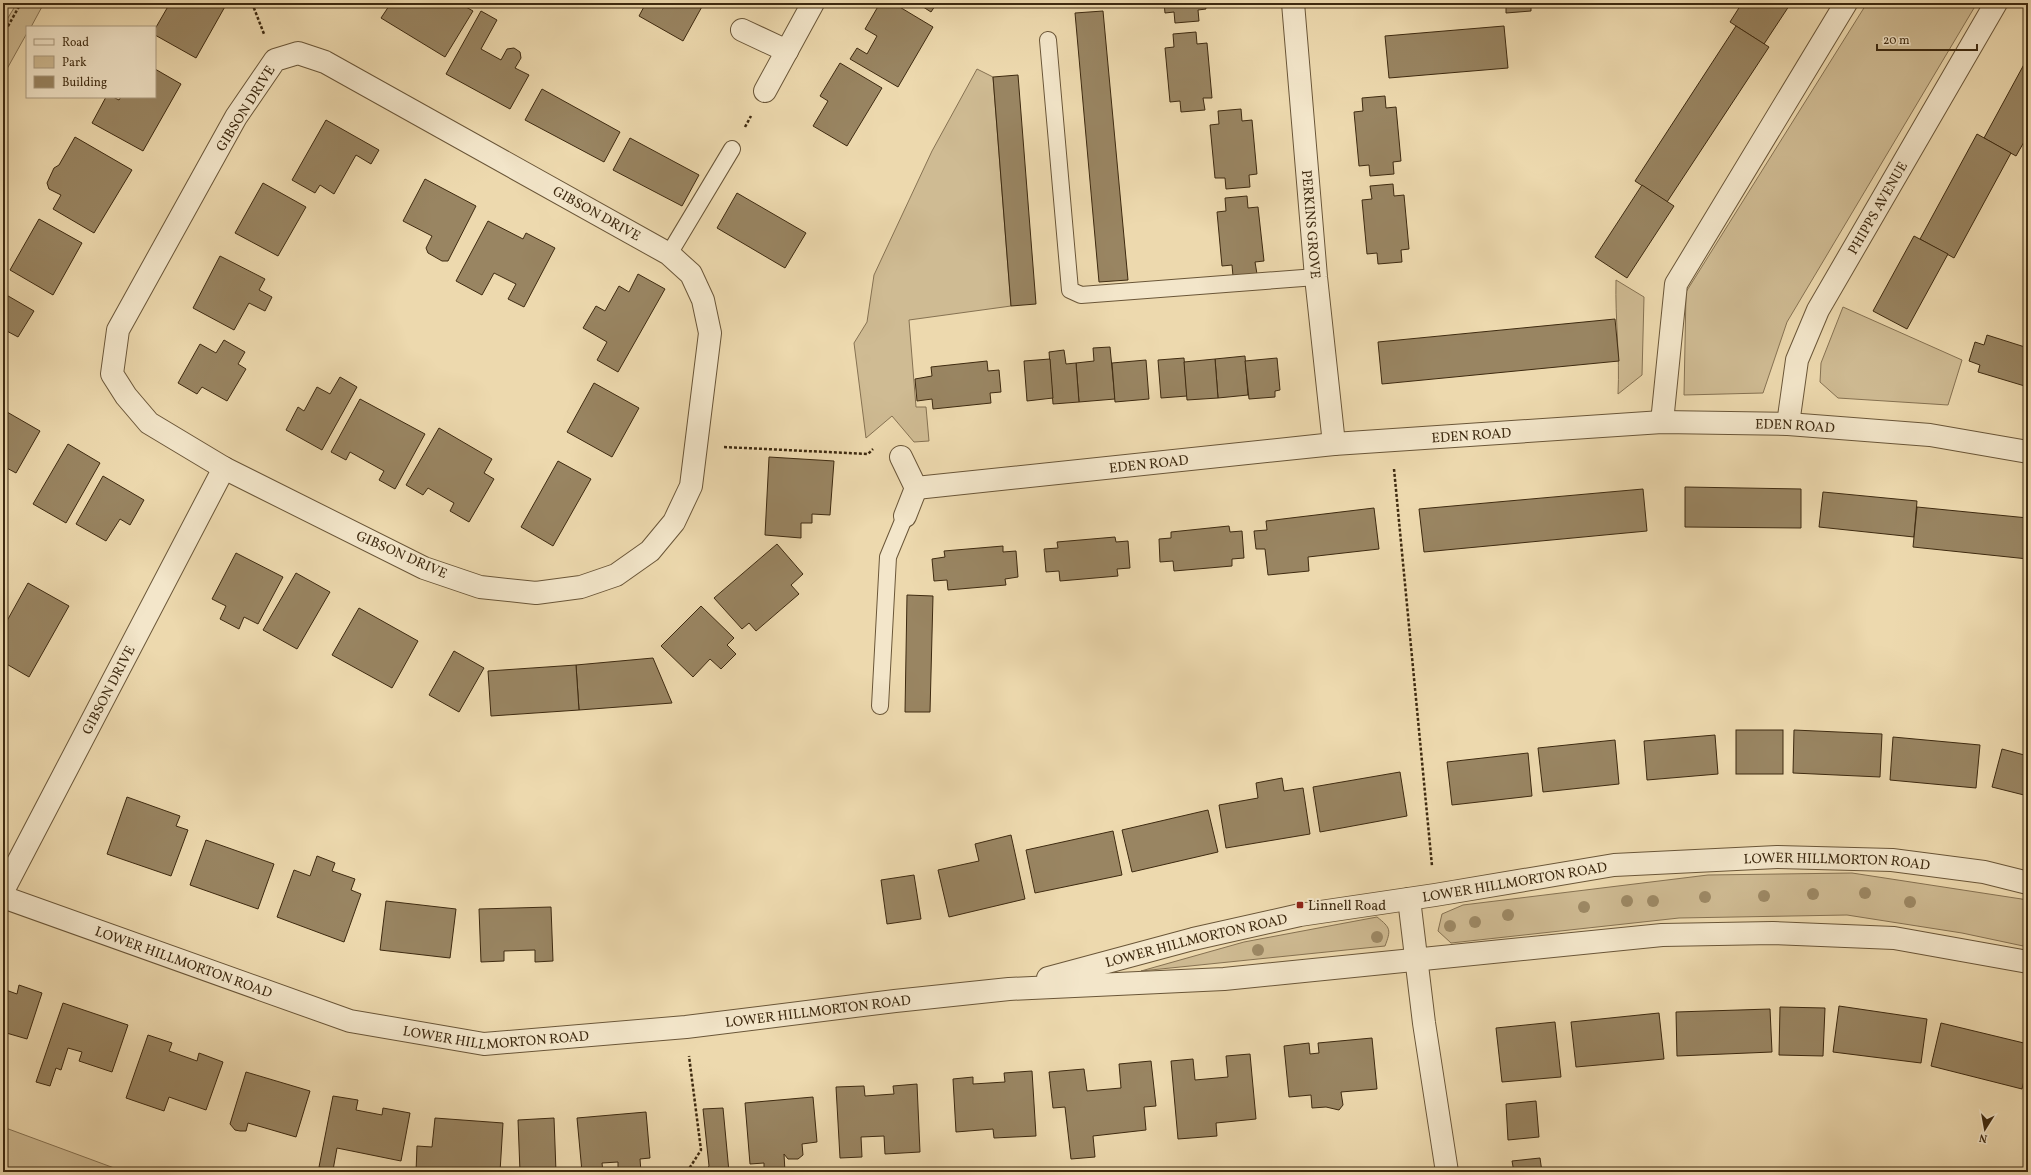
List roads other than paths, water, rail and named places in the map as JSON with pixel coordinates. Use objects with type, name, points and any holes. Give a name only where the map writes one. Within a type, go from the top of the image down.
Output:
[{"type":"street","points":[[765,91],[814,3]]},
{"type":"street","name":"PERKINS GROVE","points":[[1293,3],[1316,277],[1334,444]]},
{"type":"street","points":[[1662,422],[1676,284],[1846,3]]},
{"type":"street","name":"PHIPPS AVENUE","points":[[1788,424],[1797,360],[1818,310],[1996,3]]},
{"type":"street","points":[[742,30],[787,51]]},
{"type":"street","name":"GIBSON DRIVE","points":[[298,53],[325,62],[669,254],[691,274],[703,300],[710,333],[691,486],[674,522],[650,551],[616,575],[581,587],[536,593],[480,587],[424,568],[224,468],[149,423],[126,396],[112,374],[118,330],[236,118],[275,60],[298,53]]},
{"type":"street","name":"EDEN ROAD","points":[[916,488],[1334,444],[1662,422],[1788,424],[1930,435],[2028,452]]},
{"type":"street","points":[[901,457],[916,488],[905,516]]},
{"type":"street","name":"GIBSON DRIVE","points":[[3,891],[224,468]]},
{"type":"street","name":"LOWER HILLMORTON ROAD","points":[[1009,989],[1193,939],[1300,915],[1435,895],[1614,865],[1777,857],[1892,860],[1984,872],[2028,883]]},
{"type":"street","name":"LOWER HILLMORTON ROAD","points":[[3,897],[350,1021],[484,1044],[686,1027],[895,1001],[1009,989],[1224,979],[1662,935],[1773,932],[1894,938],[2028,962]]},
{"type":"street","points":[[1409,899],[1424,1023],[1447,1172]]},
{"type":"lane","points":[[1048,40],[1070,290],[1081,295],[1316,277]]},
{"type":"lane","points":[[669,254],[732,149]]},
{"type":"lane","points":[[880,706],[888,557],[905,516]]},
{"type":"place","name":"Linnell Road","points":[[1300,905]]}]
